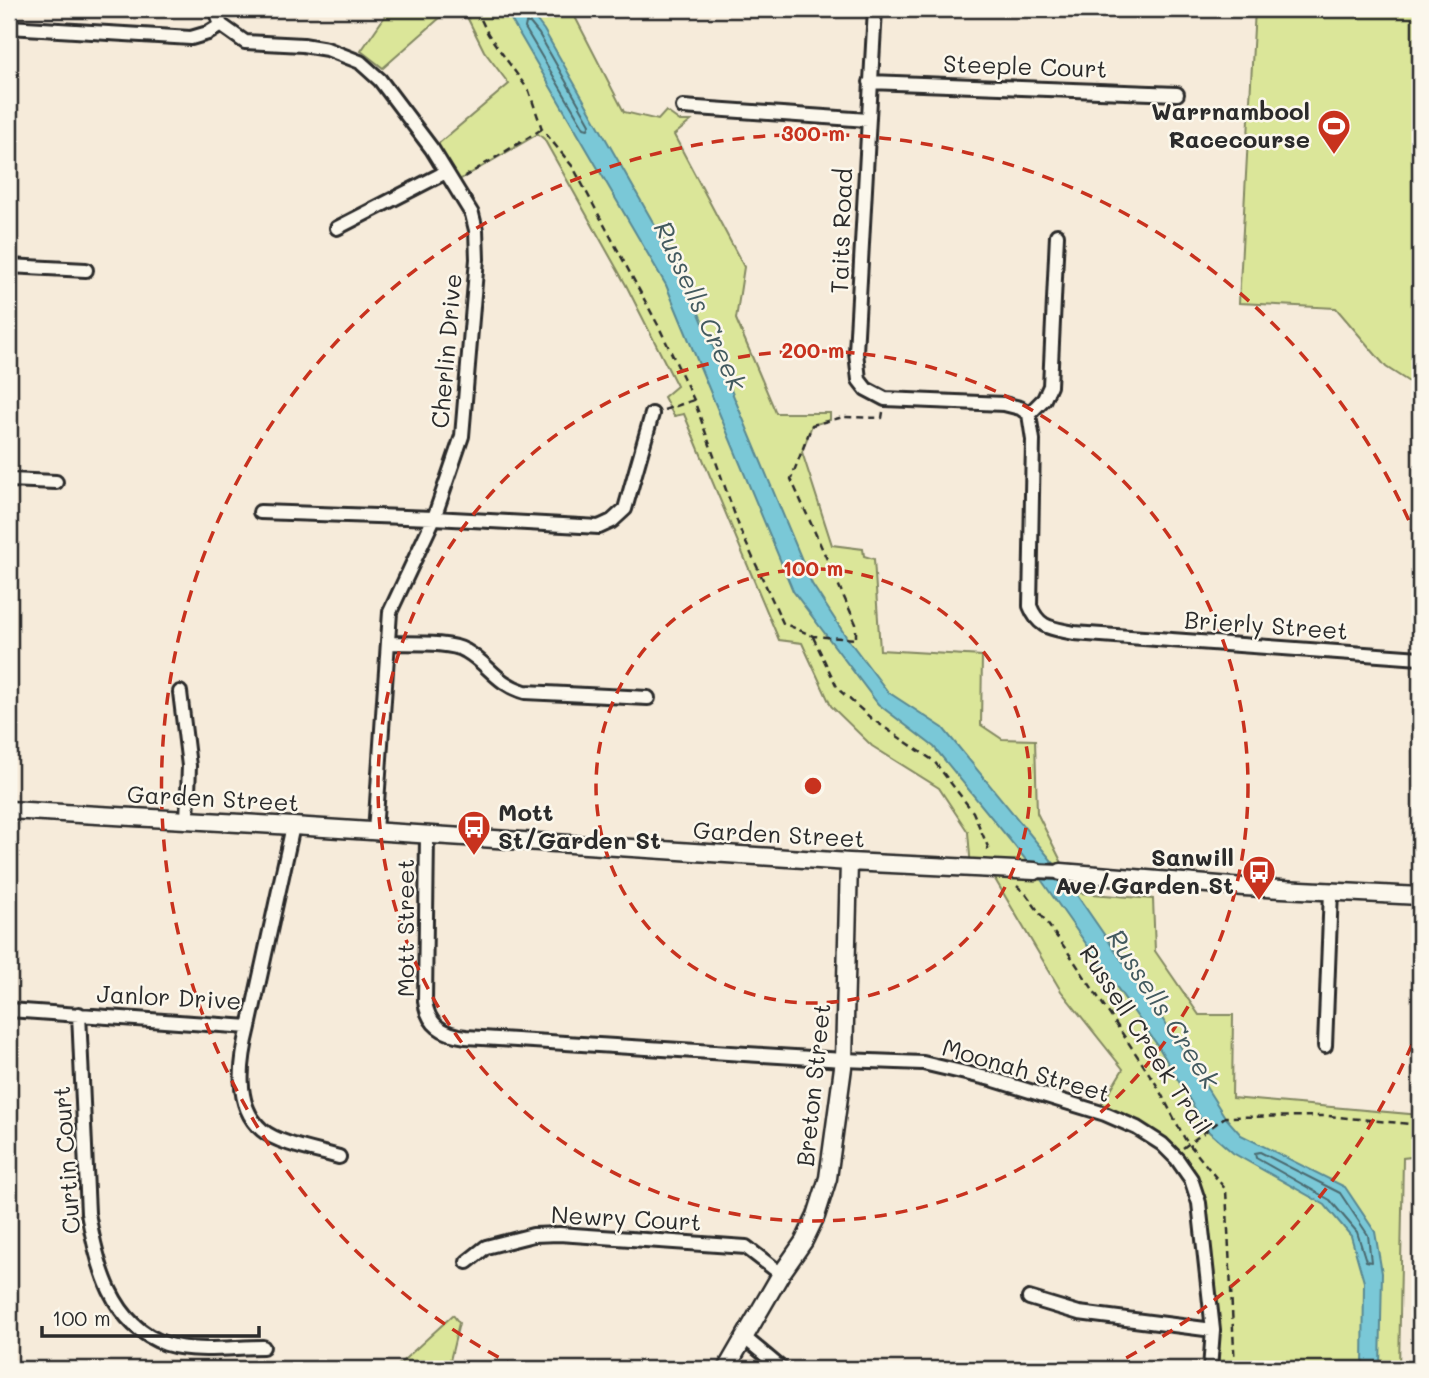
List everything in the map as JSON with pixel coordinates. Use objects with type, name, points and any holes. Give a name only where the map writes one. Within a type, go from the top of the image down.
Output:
[{"type":"street","points":[[9,27],[191,38],[208,33],[221,25],[215,9]]},
{"type":"street","name":"Taits Road","points":[[875,9],[856,352],[859,380],[866,389],[885,399]]},
{"type":"street","name":"Cherlin Drive","points":[[221,25],[245,42],[327,49],[360,62],[380,80],[432,149],[472,214],[477,236],[462,436],[433,518],[390,612],[375,832]]},
{"type":"street","name":"Steeple Court","points":[[870,82],[1177,94]]},
{"type":"street","points":[[683,107],[868,120]]},
{"type":"street","points":[[337,228],[450,178]]},
{"type":"street","points":[[885,399],[1004,404],[1020,408],[1029,414],[1044,400],[1050,386],[1057,235]]},
{"type":"street","points":[[9,266],[86,270]]},
{"type":"street","points":[[260,512],[599,527],[612,521],[625,509],[652,414]]},
{"type":"street","name":"Brierly Street","points":[[1029,414],[1032,440],[1030,606],[1035,618],[1044,626],[1074,633],[1109,636],[1420,658]]},
{"type":"street","points":[[9,480],[56,482]]},
{"type":"street","points":[[389,643],[453,646],[466,650],[508,687],[525,692],[648,698]]},
{"type":"street","points":[[180,692],[189,766],[187,821]]},
{"type":"street","name":"Garden Street","points":[[9,810],[1420,896]]},
{"type":"street","name":"Janlor Drive","points":[[9,1010],[249,1027],[293,826]]},
{"type":"street","name":"Mott Street","points":[[428,836],[426,1012],[433,1024],[446,1033],[466,1037]]},
{"type":"street","name":"Breton Street","points":[[726,1369],[781,1274],[804,1241],[816,1216],[828,1178],[844,1060],[849,862]]},
{"type":"street","points":[[1325,1046],[1331,891]]},
{"type":"street","name":"Curtin Court","points":[[79,1014],[88,1213],[93,1241],[106,1282],[120,1312],[143,1331],[167,1344],[196,1348],[263,1347]]},
{"type":"street","points":[[249,1027],[242,1056],[242,1084],[247,1108],[262,1130],[280,1140],[339,1157]]},
{"type":"street","name":"Moonah Street","points":[[466,1037],[923,1063],[991,1079],[1105,1114],[1137,1128],[1162,1144],[1177,1159],[1191,1180],[1199,1203],[1205,1238],[1213,1330],[1210,1369]]},
{"type":"street","name":"Newry Court","points":[[467,1262],[486,1247],[533,1235],[559,1234],[746,1247],[781,1274]]},
{"type":"street","points":[[1029,1298],[1079,1312],[1213,1330]]},
{"type":"street","points":[[745,1339],[782,1369]]},
{"type":"path","points":[[476,9],[488,34],[529,91],[542,129],[573,167],[658,325],[694,400],[741,532],[783,623],[813,636],[856,639],[856,624],[791,479],[812,425],[843,417],[882,418],[885,399]]},
{"type":"path","points":[[450,178],[542,129]]},
{"type":"path","points":[[652,414],[694,400]]},
{"type":"path","points":[[813,636],[838,689],[872,719],[934,761],[974,812],[988,847],[987,859],[999,869]]},
{"type":"path","name":"Russell Creek Trail","points":[[999,869],[1026,894],[1070,955],[1156,1084],[1189,1145],[1226,1191],[1235,1369]]},
{"type":"path","points":[[1189,1145],[1225,1117],[1328,1116],[1420,1125]]},
{"type":"green space","points":[[390,9],[450,9],[383,68],[361,51]]},
{"type":"green space","points":[[463,9],[571,9],[624,112],[658,120],[666,111],[680,121],[691,121],[674,135],[744,267],[736,319],[776,413],[830,413],[830,420],[812,425],[802,452],[832,545],[863,549],[864,556],[874,559],[880,650],[982,656],[981,725],[1002,739],[1035,740],[1037,813],[1067,873],[1051,872],[1068,892],[1153,899],[1155,951],[1199,1015],[1233,1015],[1232,1098],[1420,1115],[1420,1156],[1403,1158],[1399,1369],[1210,1369],[1199,1203],[1162,1144],[1097,1112],[1123,1069],[1061,991],[989,869],[971,868],[968,832],[939,788],[872,746],[831,706],[802,643],[779,640],[684,414],[674,416],[664,397],[677,386],[626,285],[544,139],[538,134],[454,183],[432,149],[509,84],[484,51]]},
{"type":"green space","name":"Warrnambool Racecourse","points":[[1255,9],[1420,9],[1420,389],[1386,367],[1336,308],[1239,303]]},
{"type":"green space","points":[[453,1315],[459,1323],[448,1369],[394,1369]]},
{"type":"water","points":[[505,9],[528,9],[544,30],[683,275],[812,584],[847,638],[888,692],[943,728],[1061,872],[1172,1033],[1225,1117],[1241,1135],[1345,1187],[1375,1232],[1382,1273],[1380,1369],[1363,1369],[1364,1282],[1351,1236],[1325,1205],[1233,1153],[1208,1131],[1158,1046],[1035,871],[934,747],[878,704],[793,591],[666,285]]},
{"type":"place","name":"Warrnambool Racecourse","points":[[1334,156]]},
{"type":"place","name":"Mott St/Garden St","points":[[474,857]]},
{"type":"place","name":"Sanwill Ave/Garden St","points":[[1259,902]]},
{"type":"water label","name":"Russells Creek","points":[[700,306]]},
{"type":"water label","name":"Russells Creek","points":[[1163,1009]]}]
